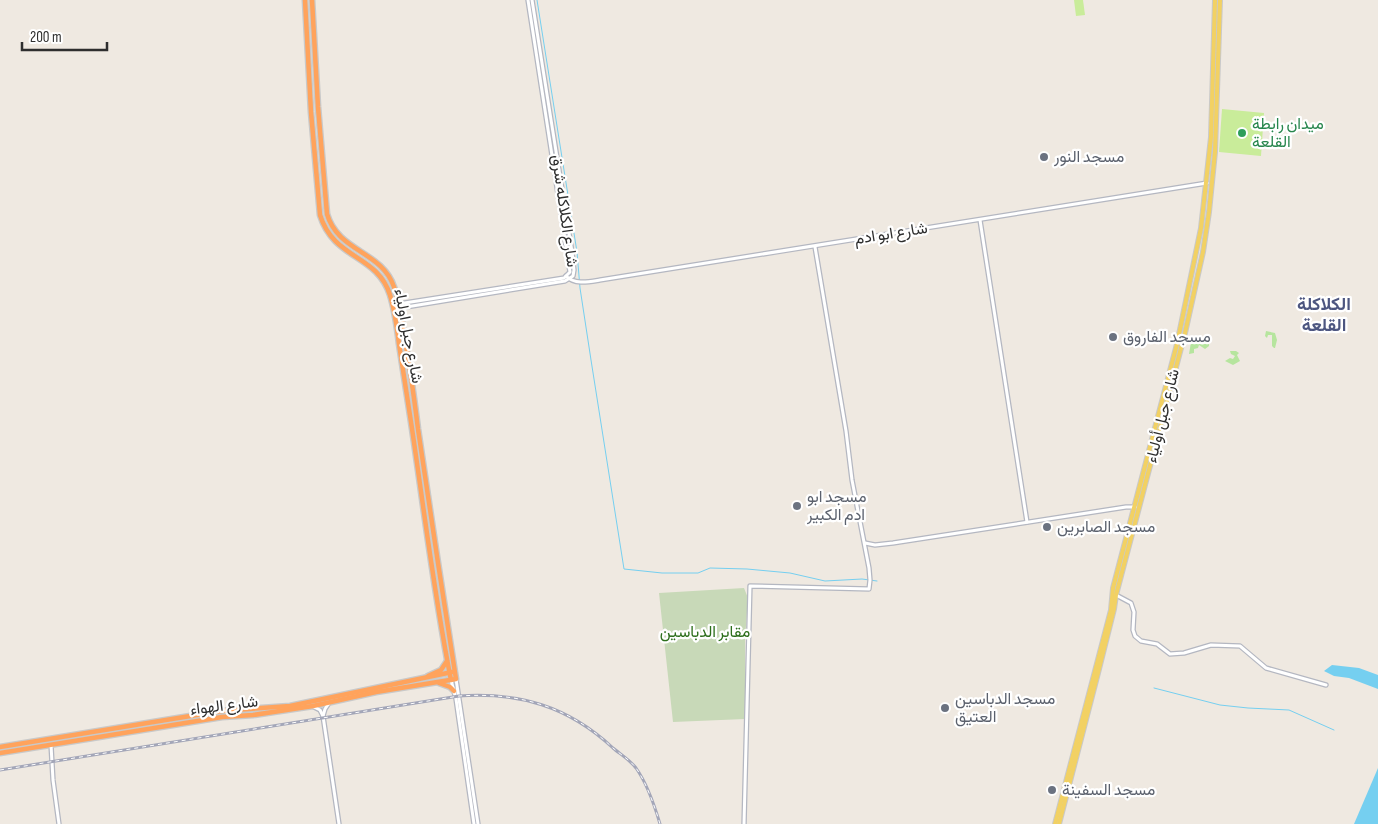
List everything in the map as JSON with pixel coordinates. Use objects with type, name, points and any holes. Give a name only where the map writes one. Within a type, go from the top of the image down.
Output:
[{"type":"highway","name":"شارع جبل اولياء","points":[[304,0],[311,112],[322,222],[336,243],[373,268],[388,288],[393,307],[447,661],[453,672]]},
{"type":"highway","name":"شارع جبل اولياء","points":[[312,0],[328,217],[342,239],[369,256],[382,267],[393,284],[399,306],[453,672]]},
{"type":"highway","points":[[421,679],[441,670],[447,661]]},
{"type":"highway","name":"شارع الهواء","points":[[0,747],[222,711],[290,706],[447,675],[453,672]]},
{"type":"highway","points":[[453,672],[454,680]]},
{"type":"highway","name":"شارع الهواء","points":[[0,754],[222,717],[253,715],[313,706],[376,692],[454,680]]},
{"type":"highway","points":[[438,682],[448,686],[454,692]]},
{"type":"main road","name":"شارع جبل أولياء","points":[[1057,824],[1098,673],[1188,297],[1207,183],[1211,137],[1215,0]]},
{"type":"main road","name":"شارع جبل أولياء","points":[[1057,824],[1109,618],[1113,588],[1137,507],[1194,295],[1213,183],[1217,122],[1220,0]]},
{"type":"street","name":"شارع الكلاكله شرق","points":[[528,0],[567,247],[570,269],[568,278]]},
{"type":"street","name":"شارع الكلاكله شرق","points":[[393,307],[573,276],[572,252],[532,0]]},
{"type":"street","name":"شارع ابو ادم","points":[[568,278],[579,282],[590,282],[1213,183]]},
{"type":"street","points":[[980,220],[1027,522]]},
{"type":"street","points":[[744,824],[750,586],[869,589],[870,576],[852,480],[846,431],[816,247]]},
{"type":"street","points":[[864,543],[875,545],[1137,507]]},
{"type":"street","points":[[866,552],[875,545]]},
{"type":"street","points":[[1116,595],[1131,603],[1134,612],[1133,632],[1139,640],[1156,644],[1172,654],[1184,653],[1211,645],[1240,646],[1266,668],[1326,686]]},
{"type":"street","points":[[454,680],[454,692],[476,824]]},
{"type":"street","points":[[454,680],[476,824]]},
{"type":"street","points":[[323,716],[325,708],[329,703]]},
{"type":"street","points":[[313,706],[320,710],[323,716],[339,824]]},
{"type":"street","points":[[51,745],[53,780],[59,824]]},
{"type":"green space","points":[[1074,0],[1083,0],[1085,15],[1076,16]]},
{"type":"green space","name":"ميدان رابطة القلعة","points":[[1222,109],[1264,113],[1261,156],[1219,152]]},
{"type":"green space","points":[[1266,331],[1275,333],[1277,340],[1275,348],[1272,346],[1272,335],[1268,335],[1267,338],[1265,336]]},
{"type":"green space","points":[[1191,342],[1209,344],[1209,346],[1205,349],[1199,345],[1198,348],[1194,349],[1194,353],[1189,354]]},
{"type":"green space","points":[[1230,351],[1239,353],[1237,355],[1240,361],[1233,365],[1225,361],[1230,358],[1233,359],[1235,356]]},
{"type":"green space","name":"مقابر الدباسين","points":[[744,588],[748,598],[745,639],[745,719],[673,722],[659,593]]},
{"type":"water","points":[[1332,665],[1359,668],[1378,675],[1378,689],[1349,678],[1334,676],[1324,671]]},
{"type":"water","points":[[1378,768],[1378,824],[1354,824]]},
{"type":"waterway","points":[[537,0],[624,569],[662,573],[698,573],[710,568],[747,569],[790,573],[825,581],[862,579],[877,581]]},
{"type":"waterway","points":[[1154,688],[1220,705],[1289,710],[1334,730]]},
{"type":"railway","points":[[0,770],[459,696],[481,695],[522,700],[542,705],[560,712],[596,734],[636,768],[647,787],[660,824]]},
{"type":"place","name":"ميدان رابطة القلعة","points":[[1242,133]]},
{"type":"place","name":"مسجد النور","points":[[1044,157]]},
{"type":"place","name":"مسجد الفاروق","points":[[1113,337]]},
{"type":"place","name":"مسجد ابو ادم الكبير","points":[[797,506]]},
{"type":"place","name":"مسجد الصابرين","points":[[1047,527]]},
{"type":"place","name":"مسجد الدباسين العتيق","points":[[945,708]]},
{"type":"place","name":"مسجد السفينة","points":[[1052,790]]},
{"type":"district","name":"الكلاكلة القلعة","points":[[1324,314]]}]
